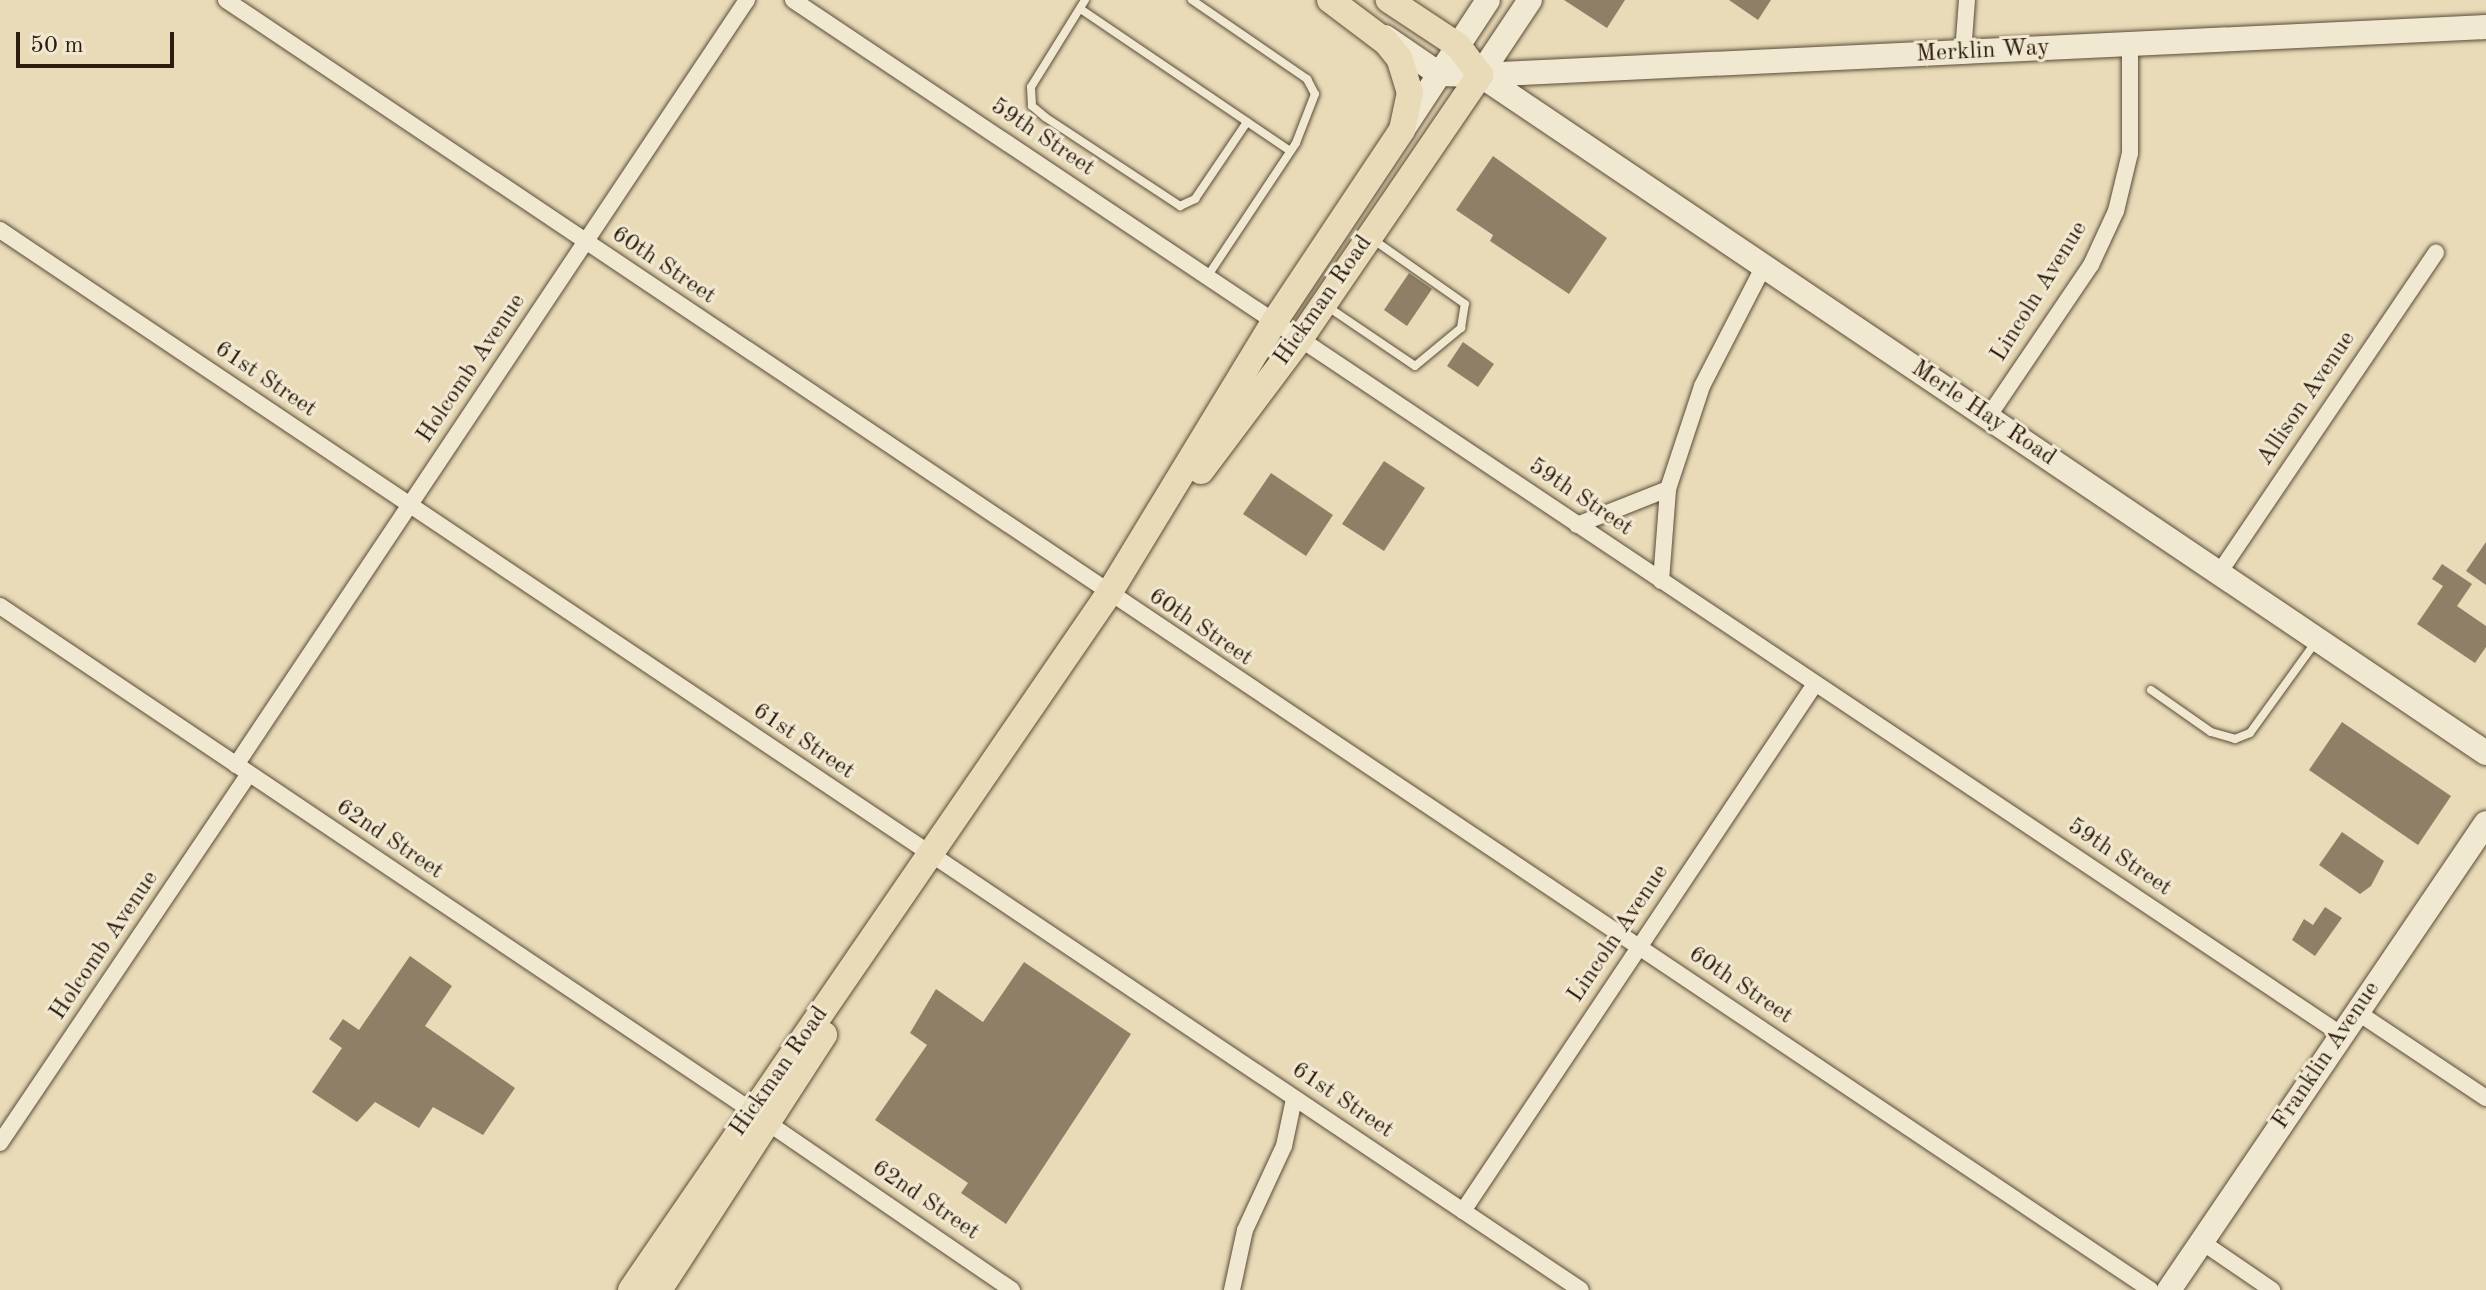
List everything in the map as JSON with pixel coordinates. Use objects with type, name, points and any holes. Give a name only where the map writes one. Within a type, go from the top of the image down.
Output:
[{"type":"main road","points":[[1330,0],[1386,42],[1407,76],[1409,109],[1402,130]]},
{"type":"main road","name":"Merle Hay Road","points":[[1389,0],[1457,45],[1480,75]]},
{"type":"main road","name":"Hickman Road","points":[[1108,595],[1300,339],[1480,75]]},
{"type":"main road","name":"Hickman Road","points":[[659,1290],[761,1118],[931,857],[1108,595],[1274,322],[1402,130]]},
{"type":"main road","name":"Hickman Road","points":[[631,1290],[761,1118]]},
{"type":"street","name":"60th Street","points":[[226,0],[1108,595],[2151,1290]]},
{"type":"street","name":"Holcomb Avenue","points":[[0,1143],[409,506],[747,0]]},
{"type":"street","name":"59th Street","points":[[793,0],[2342,1035]]},
{"type":"street","name":"Hickman Road","points":[[1402,130],[1488,0]]},
{"type":"street","name":"Hickman Road","points":[[1480,75],[1530,0]]},
{"type":"street","points":[[1963,53],[1967,0]]},
{"type":"street","points":[[1361,21],[1439,74],[1480,75]]},
{"type":"street","name":"Merklin Way","points":[[1480,75],[2486,27]]},
{"type":"street","name":"Lincoln Avenue","points":[[1988,417],[2091,265],[2116,211],[2130,153],[2130,45]]},
{"type":"street","name":"Merle Hay Road","points":[[1480,75],[2486,753]]},
{"type":"street","name":"61st Street","points":[[0,230],[1581,1290]]},
{"type":"street","name":"Allison Avenue","points":[[2219,573],[2436,252]]},
{"type":"street","points":[[1661,581],[1668,489],[1702,386],[1764,266]]},
{"type":"street","points":[[1577,525],[1668,489]]},
{"type":"street","name":"62nd Street","points":[[0,606],[1012,1290]]},
{"type":"street","name":"Lincoln Avenue","points":[[1463,1211],[1815,684]]},
{"type":"street","name":"Franklin Avenue","points":[[2169,1290],[2486,823]]},
{"type":"street","points":[[2357,1012],[2486,1098]]},
{"type":"street","points":[[1232,1290],[1245,1230],[1284,1146],[1294,1099]]},
{"type":"street","points":[[2202,1242],[2272,1290]]},
{"type":"lane","points":[[1192,0],[1307,79],[1315,94],[1314,108],[1290,151],[1207,277]]},
{"type":"lane","points":[[1247,122],[1195,199],[1180,206],[1057,126],[1032,106],[1031,87],[1084,5],[1290,151]]},
{"type":"lane","points":[[1324,304],[1415,366],[1461,328],[1465,304],[1370,237]]},
{"type":"lane","points":[[2151,690],[2211,732],[2235,739],[2250,733],[2318,640]]},
{"type":"building","points":[[1564,0],[1625,0],[1607,28]]},
{"type":"building","points":[[1729,0],[1771,0],[1758,20]]},
{"type":"building","points":[[1493,156],[1607,238],[1569,294],[1490,241],[1493,235],[1456,210]]},
{"type":"building","points":[[1409,273],[1432,289],[1407,326],[1384,310]]},
{"type":"building","points":[[1463,342],[1494,364],[1478,387],[1447,366]]},
{"type":"building","points":[[1384,461],[1425,488],[1384,551],[1342,524]]},
{"type":"building","points":[[1271,473],[1333,515],[1306,556],[1243,514]]},
{"type":"building","points":[[2486,542],[2486,585],[2466,571]]},
{"type":"building","points":[[2442,564],[2472,584],[2457,606],[2486,626],[2486,647],[2475,663],[2417,624],[2443,586],[2432,579]]},
{"type":"building","points":[[2342,722],[2451,796],[2418,845],[2309,770]]},
{"type":"building","points":[[2342,832],[2384,861],[2371,886],[2360,894],[2319,865]]},
{"type":"building","points":[[2325,907],[2342,918],[2315,956],[2292,940],[2304,919],[2313,925]]},
{"type":"building","points":[[410,956],[452,986],[425,1026],[515,1088],[483,1135],[433,1107],[419,1128],[375,1102],[357,1122],[312,1092],[342,1048],[329,1039],[343,1019],[359,1030]]},
{"type":"building","points":[[1024,962],[1131,1034],[1006,1224],[961,1193],[968,1183],[875,1120],[927,1045],[910,1033],[936,989],[983,1022]]}]
